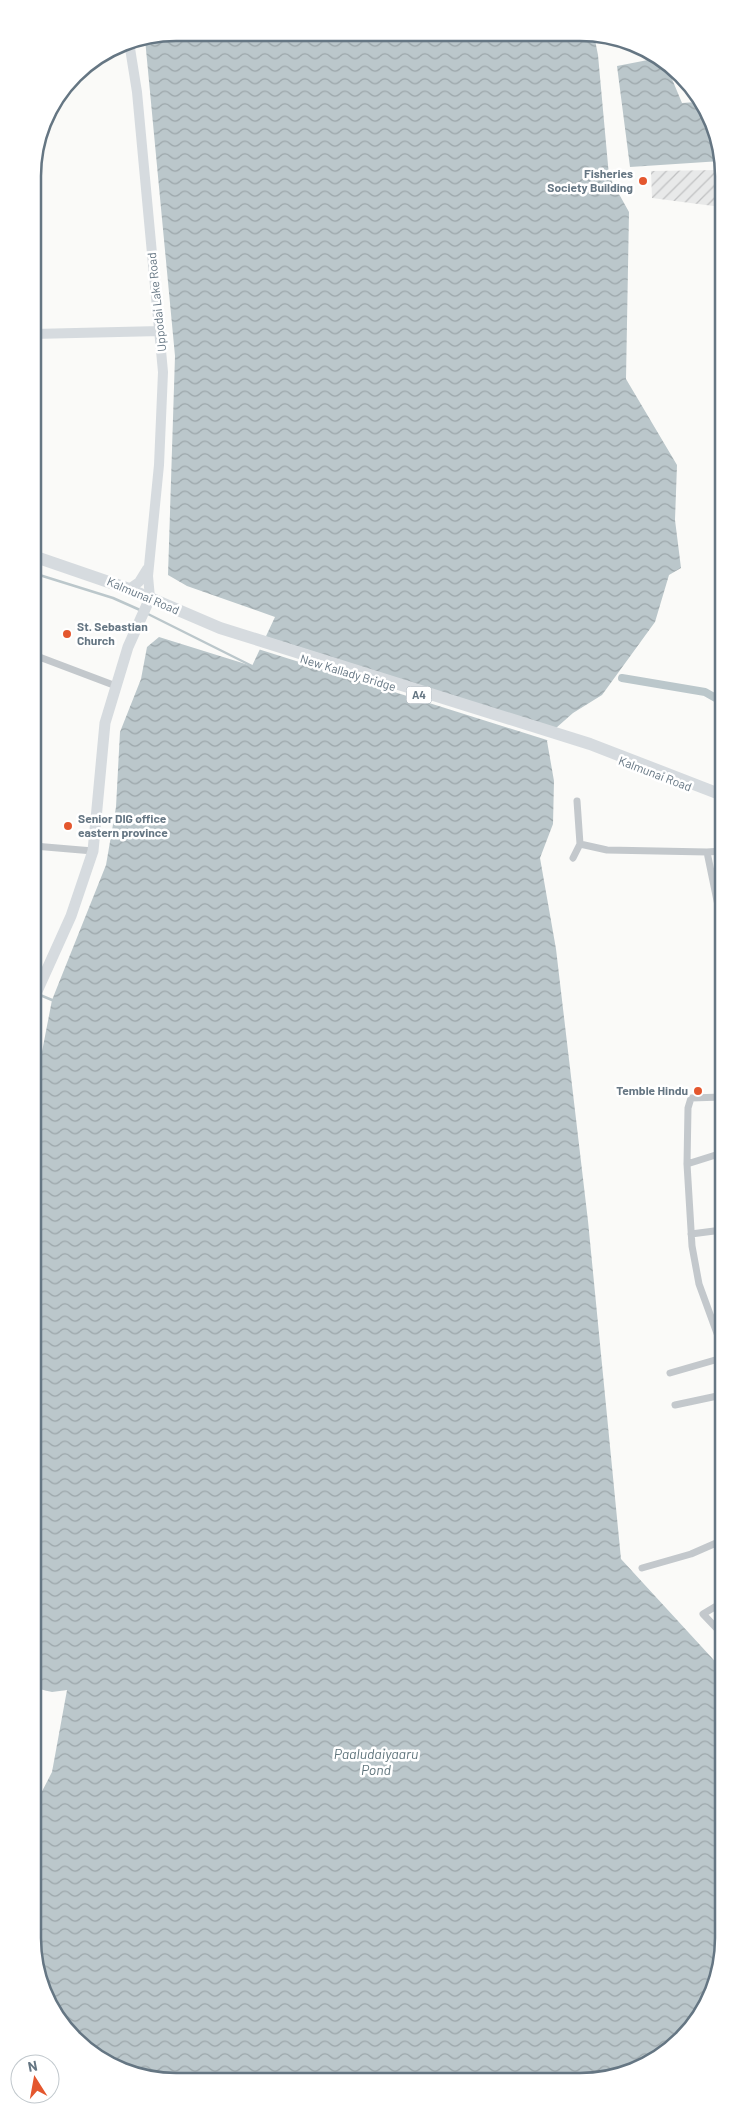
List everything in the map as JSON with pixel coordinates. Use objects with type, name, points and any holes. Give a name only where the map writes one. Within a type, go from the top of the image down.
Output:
[{"type":"highway","name":"Kalmunai Road","points":[[42,559],[129,589],[160,608],[251,640]]},
{"type":"highway","name":"Kalmunai Road","points":[[42,565],[97,581],[251,640]]},
{"type":"highway","name":"New Kallady Bridge","points":[[251,640],[589,747]]},
{"type":"highway","name":"Kalmunai Road","points":[[589,747],[715,792]]},
{"type":"highway","name":"Kalmunai Road","points":[[589,747],[715,798]]},
{"type":"main road","points":[[42,980],[71,916],[93,851],[105,723],[139,620],[149,600]]},
{"type":"main road","points":[[139,620],[149,610],[160,608]]},
{"type":"street","name":"Uppodai Lake Road","points":[[130,49],[138,101],[154,285],[161,331],[163,410],[150,564],[149,600]]},
{"type":"street","points":[[42,334],[161,331]]},
{"type":"street","points":[[129,589],[139,582],[150,564]]},
{"type":"street","points":[[42,658],[116,686]]},
{"type":"street","points":[[573,858],[580,844],[577,801]]},
{"type":"street","points":[[580,844],[607,850],[715,851]]},
{"type":"street","points":[[42,847],[93,851]]},
{"type":"street","points":[[707,852],[715,889]]},
{"type":"street","points":[[714,1097],[691,1098],[688,1108],[687,1164],[691,1234],[699,1284],[714,1326]]},
{"type":"street","points":[[687,1164],[714,1155]]},
{"type":"street","points":[[691,1234],[714,1231]]},
{"type":"street","points":[[670,1373],[714,1360]]},
{"type":"street","points":[[675,1405],[714,1397]]},
{"type":"street","points":[[642,1568],[691,1554],[714,1544]]},
{"type":"street","points":[[714,1607],[703,1614],[714,1626]]},
{"type":"shaded area","points":[[714,170],[715,206],[652,198],[651,171]]},
{"type":"water","name":"Paaludaiyaaru Pond","points":[[176,41],[595,42],[609,176],[629,212],[626,379],[677,465],[675,520],[681,568],[669,575],[655,622],[602,695],[573,713],[556,728],[547,741],[554,781],[553,824],[540,858],[556,949],[588,1221],[621,1559],[714,1660],[714,1947],[712,1964],[708,1981],[697,2005],[681,2027],[662,2045],[647,2055],[623,2066],[580,2073],[176,2073],[150,2070],[124,2062],[94,2045],[69,2020],[55,1998],[48,1981],[41,1938],[41,1793],[52,1772],[67,1690],[52,1692],[41,1689],[41,1054],[52,1000],[106,865],[116,807],[120,732],[141,679],[147,647],[159,637],[252,666],[275,617],[187,586],[168,575],[175,356],[146,45]]},
{"type":"water","points":[[648,60],[669,75],[682,103],[693,102],[701,116],[708,133],[713,162],[630,167],[617,66]]},
{"type":"pier","points":[[264,636],[558,729],[550,741],[258,649]]},
{"type":"waterway","points":[[42,576],[113,598],[140,610]]},
{"type":"waterway","points":[[148,614],[252,666]]},
{"type":"waterway","points":[[622,678],[705,692],[715,697]]},
{"type":"waterway","points":[[42,996],[52,1000]]},
{"type":"place","name":"Fisheries Society Building","points":[[643,181]]},
{"type":"place","name":"St. Sebastian Church","points":[[67,634]]},
{"type":"place","name":"Senior DIG office eastern province","points":[[68,826]]},
{"type":"place","name":"Temble Hindu","points":[[698,1091]]}]
